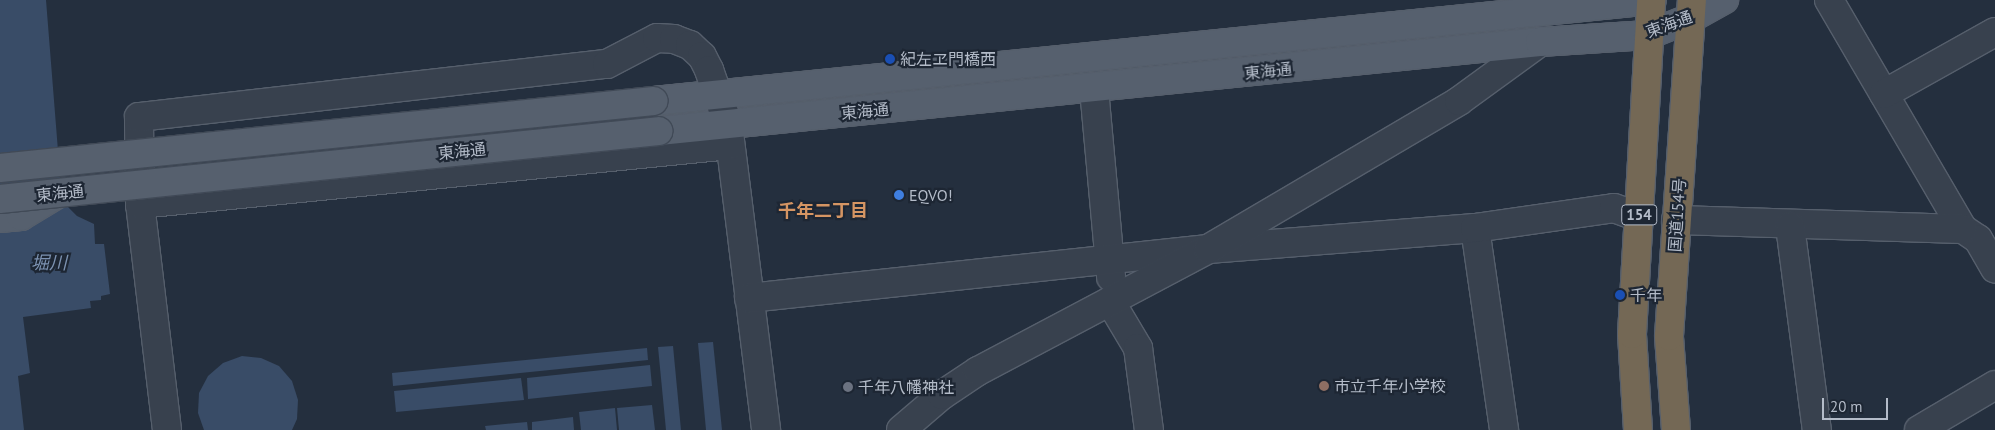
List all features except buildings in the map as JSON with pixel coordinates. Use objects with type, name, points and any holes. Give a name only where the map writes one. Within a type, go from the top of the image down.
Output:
[{"type":"highway","name":"154","points":[[1638,430],[1632,334],[1648,35],[1652,0]]},
{"type":"highway","name":"国道154号","points":[[1676,430],[1669,336],[1691,9]]},
{"type":"main road","name":"東海通","points":[[0,168],[1652,0]]},
{"type":"main road","name":"東海通","points":[[0,199],[658,131],[729,134],[1094,89],[1540,42],[1648,35],[1691,9],[1724,0]]},
{"type":"main road","points":[[0,157],[61,162]]},
{"type":"main road","points":[[0,218],[21,216],[59,193]]},
{"type":"street","points":[[1829,0],[1884,94],[1979,232],[1995,268]]},
{"type":"street","points":[[1884,94],[1995,32]]},
{"type":"street","points":[[167,430],[140,204],[139,117],[607,64],[656,38],[674,39],[690,44],[702,56],[718,95],[729,134],[766,430]]},
{"type":"street","points":[[901,430],[942,395],[978,371],[1208,249],[1459,101],[1540,42]]},
{"type":"street","points":[[1094,89],[1112,300],[1138,348],[1149,430]]},
{"type":"street","points":[[140,204],[729,134]]},
{"type":"street","points":[[749,298],[1208,249],[1475,228],[1614,208],[1639,217]]},
{"type":"street","points":[[1676,220],[1979,232]]},
{"type":"street","points":[[1790,226],[1817,430]]},
{"type":"street","points":[[1475,228],[1504,430]]},
{"type":"street","points":[[1920,430],[1995,385]]},
{"type":"water","name":"堀川","points":[[0,0],[46,0],[62,201],[77,216],[94,224],[95,244],[104,244],[110,294],[101,296],[101,300],[90,301],[91,308],[23,317],[30,373],[18,376],[24,430],[0,430]]},
{"type":"water","points":[[713,342],[722,430],[706,430],[698,343]]},
{"type":"water","points":[[673,346],[681,430],[666,430],[658,347]]},
{"type":"water","points":[[647,348],[648,360],[393,386],[392,373]]},
{"type":"water","points":[[242,356],[261,358],[279,366],[292,381],[298,400],[297,419],[292,430],[204,430],[198,413],[199,393],[208,376],[223,363]]},
{"type":"water","points":[[650,365],[652,386],[528,399],[527,378]]},
{"type":"water","points":[[521,378],[524,400],[396,412],[394,391]]},
{"type":"water","points":[[652,405],[655,430],[619,430],[617,408]]},
{"type":"water","points":[[615,408],[617,430],[581,430],[579,412]]},
{"type":"water","points":[[573,417],[574,430],[532,430],[532,422]]},
{"type":"water","points":[[527,422],[528,430],[486,430],[485,426]]},
{"type":"place","name":"紀左ヱ門橋西","points":[[890,59]]},
{"type":"place","name":"EQVO!","points":[[899,195]]},
{"type":"place","name":"千年","points":[[1620,295]]},
{"type":"place","name":"市立千年小学校","points":[[1324,386]]},
{"type":"place","name":"千年八幡神社","points":[[848,387]]},
{"type":"district","name":"千年二丁目","points":[[823,211]]}]
